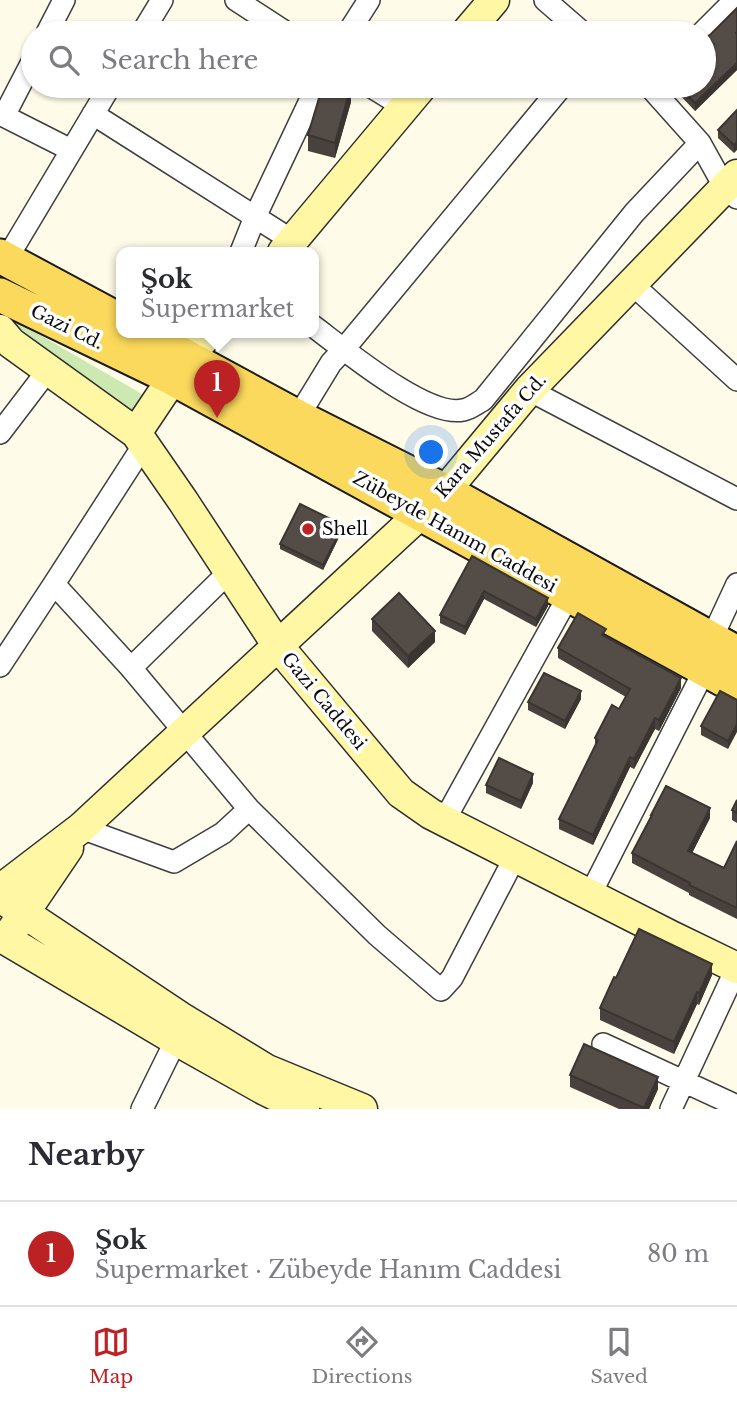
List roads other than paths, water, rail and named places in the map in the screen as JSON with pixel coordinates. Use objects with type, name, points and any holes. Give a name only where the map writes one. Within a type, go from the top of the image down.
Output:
[{"type":"main road","name":"Gazi Cd.","points":[[3,258],[116,318]]},
{"type":"main road","name":"Gazi Cd.","points":[[0,295],[180,367]]},
{"type":"main road","points":[[148,338],[180,367],[298,417],[433,502],[718,654]]},
{"type":"main road","name":"Zübeyde Hanım Caddesi","points":[[180,367],[433,502],[569,594],[718,654],[737,687]]},
{"type":"street","points":[[53,21],[64,0]]},
{"type":"street","points":[[236,0],[269,21]]},
{"type":"street","points":[[356,21],[369,0]]},
{"type":"street","points":[[476,21],[494,0]]},
{"type":"street","points":[[545,0],[569,21]]},
{"type":"street","points":[[714,21],[735,0]]},
{"type":"street","points":[[148,21],[157,2]]},
{"type":"street","points":[[21,81],[2,115],[71,150]]},
{"type":"street","points":[[3,258],[103,98]]},
{"type":"street","points":[[243,247],[254,216],[311,98]]},
{"type":"street","points":[[93,114],[254,216],[288,246],[412,98]]},
{"type":"street","points":[[298,417],[331,363],[552,98]]},
{"type":"street","points":[[660,98],[701,143],[733,187]]},
{"type":"street","points":[[319,331],[426,404],[443,409],[464,410],[483,400],[634,212],[701,143]]},
{"type":"street","name":"Kara Mustafa Cd.","points":[[81,828],[433,502],[529,390],[632,284],[733,187]]},
{"type":"street","points":[[632,284],[737,380]]},
{"type":"street","name":"Gazi Caddesi","points":[[0,330],[11,343],[139,440],[183,501],[278,646],[401,793],[444,821],[737,968]]},
{"type":"street","points":[[0,666],[54,584],[180,367],[205,338]]},
{"type":"street","points":[[0,433],[48,370]]},
{"type":"street","points":[[529,390],[737,499]]},
{"type":"street","points":[[131,668],[229,572]]},
{"type":"street","points":[[54,584],[131,668],[249,809],[377,935],[441,990],[452,978],[515,857]]},
{"type":"street","points":[[590,895],[718,654],[737,584]]},
{"type":"street","points":[[444,821],[569,594]]},
{"type":"street","points":[[81,828],[174,862],[223,833],[249,809]]},
{"type":"street","points":[[0,890],[81,828]]},
{"type":"street","points":[[81,828],[12,904],[2,942],[264,1090],[304,1109]]},
{"type":"street","points":[[12,904],[180,1017],[267,1070],[362,1109]]},
{"type":"street","points":[[671,1109],[737,968]]},
{"type":"street","points":[[142,1109],[176,1040]]},
{"type":"street","points":[[603,1044],[737,1106]]},
{"type":"place","name":"Şok","points":[[217,418]]},
{"type":"place","name":"Shell","points":[[308,529]]}]
